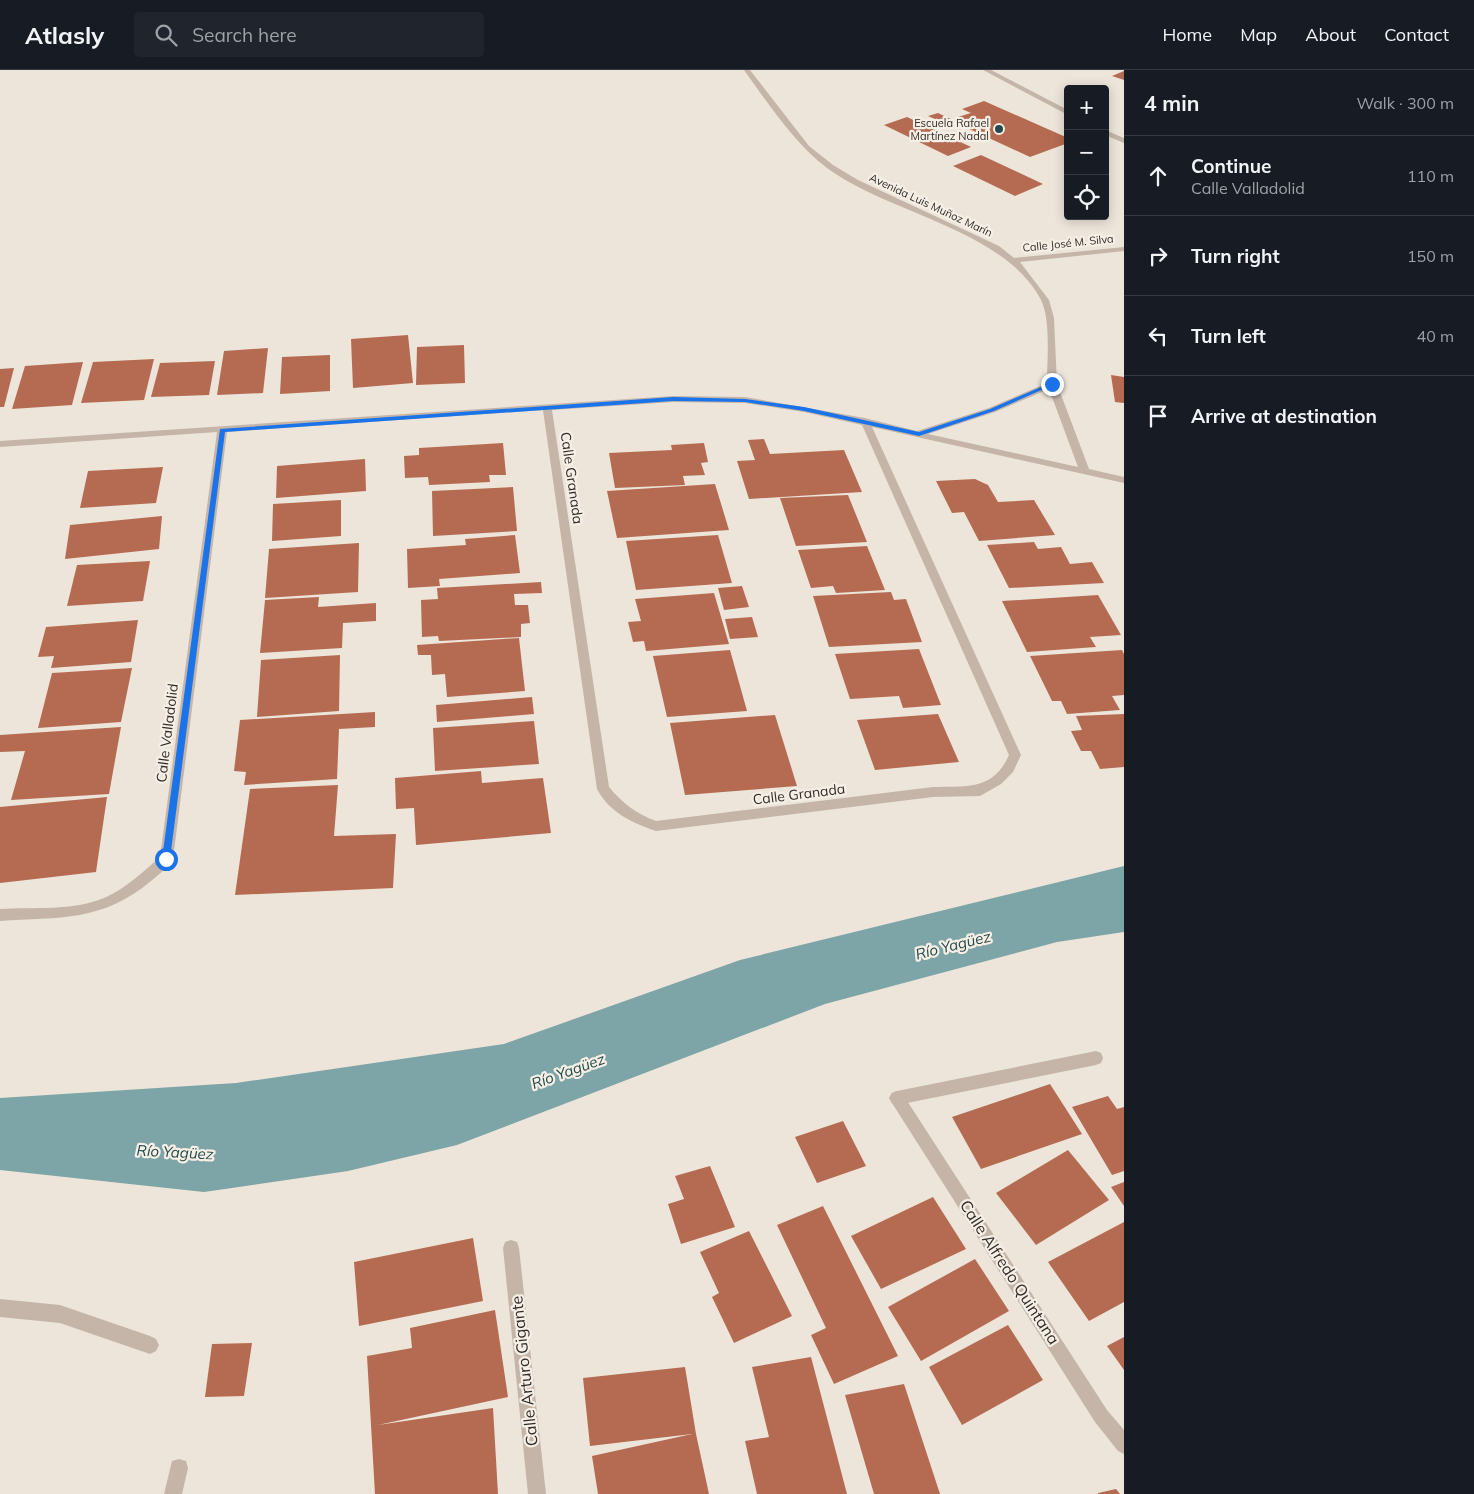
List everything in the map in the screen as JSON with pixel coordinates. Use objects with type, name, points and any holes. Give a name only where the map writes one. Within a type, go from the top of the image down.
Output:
[{"type":"street","name":"Avenida Luis Muñoz Marín","points":[[748,70],[808,147],[830,167],[855,182],[996,248],[1014,260],[1045,300],[1050,318],[1052,384],[1085,472]]},
{"type":"street","points":[[986,70],[1064,111]]},
{"type":"street","points":[[1109,134],[1124,141]]},
{"type":"street","name":"Calle José M. Silva","points":[[1014,260],[1124,249]]},
{"type":"street","points":[[919,434],[992,410],[1052,384]]},
{"type":"street","points":[[0,444],[673,399],[745,400],[865,421],[1124,480]]},
{"type":"street","name":"Calle Granada","points":[[546,407],[603,789],[615,805],[639,821],[656,826],[933,792],[980,791],[997,781],[1009,769],[1015,755],[865,421]]},
{"type":"street","name":"Calle Valladolid","points":[[0,916],[90,908],[122,894],[146,878],[166,859],[222,430]]},
{"type":"street","name":"Calle Alfredo Quintana","points":[[1096,1058],[897,1098],[1101,1416],[1124,1445]]},
{"type":"street","name":"Calle Arturo Gigante","points":[[511,1248],[537,1494]]},
{"type":"street","points":[[0,1308],[60,1314],[150,1345]]},
{"type":"street","points":[[173,1494],[179,1468]]},
{"type":"water","name":"Río Yagüez","points":[[1124,866],[1124,932],[1057,942],[825,1004],[457,1145],[348,1171],[204,1192],[0,1170],[0,1098],[236,1083],[504,1044],[740,960]]},
{"type":"building","points":[[1124,71],[1124,80],[1112,76]]},
{"type":"building","points":[[984,101],[1064,136],[1064,144],[1030,157],[965,127],[973,124],[958,117],[971,113],[962,109]]},
{"type":"building","points":[[938,113],[955,121],[946,124],[928,116]]},
{"type":"building","points":[[907,117],[971,147],[948,156],[884,125]]},
{"type":"building","points":[[981,155],[1043,184],[1015,196],[953,166]]},
{"type":"building","points":[[408,335],[413,383],[353,388],[351,339]]},
{"type":"building","points":[[464,345],[465,383],[416,385],[417,347]]},
{"type":"building","points":[[268,348],[263,393],[217,395],[224,351]]},
{"type":"building","points":[[330,355],[330,391],[280,394],[282,357]]},
{"type":"building","points":[[154,359],[144,400],[81,403],[93,362]]},
{"type":"building","points":[[215,361],[209,395],[151,397],[160,363]]},
{"type":"building","points":[[83,362],[72,405],[12,409],[25,366]]},
{"type":"building","points":[[14,368],[4,407],[0,407],[0,369]]},
{"type":"building","points":[[1111,375],[1124,377],[1124,403],[1115,402]]},
{"type":"building","points":[[764,439],[770,454],[844,450],[862,492],[749,499],[737,461],[755,460],[748,440]]},
{"type":"building","points":[[503,443],[506,475],[489,475],[490,482],[429,485],[428,477],[405,478],[404,456],[419,455],[419,448]]},
{"type":"building","points":[[704,443],[708,462],[701,463],[705,475],[683,476],[685,485],[615,488],[609,453],[672,450],[671,445]]},
{"type":"building","points":[[365,459],[366,491],[276,498],[277,466]]},
{"type":"building","points":[[163,467],[156,503],[80,508],[88,471]]},
{"type":"building","points":[[975,479],[988,485],[998,502],[1034,500],[1055,535],[979,541],[964,512],[952,513],[936,481]]},
{"type":"building","points":[[715,484],[729,530],[617,538],[607,491]]},
{"type":"building","points":[[513,487],[517,531],[433,536],[432,491]]},
{"type":"building","points":[[848,495],[867,542],[796,546],[780,498]]},
{"type":"building","points":[[341,500],[341,536],[272,541],[273,504]]},
{"type":"building","points":[[162,516],[159,549],[65,559],[70,525]]},
{"type":"building","points":[[515,535],[520,573],[439,579],[440,586],[408,588],[407,549],[466,545],[465,539]]},
{"type":"building","points":[[718,535],[732,583],[636,590],[626,541]]},
{"type":"building","points":[[1034,542],[1038,549],[1061,547],[1070,564],[1092,562],[1104,583],[1009,588],[987,545]]},
{"type":"building","points":[[359,543],[358,592],[265,598],[269,549]]},
{"type":"building","points":[[867,546],[885,590],[836,593],[833,586],[811,588],[798,550]]},
{"type":"building","points":[[150,561],[143,601],[67,606],[77,565]]},
{"type":"building","points":[[541,582],[542,593],[514,594],[515,605],[528,605],[530,623],[521,624],[521,637],[439,641],[438,636],[422,637],[421,600],[438,599],[437,588]]},
{"type":"building","points":[[742,586],[749,607],[724,610],[718,588]]},
{"type":"building","points":[[891,592],[894,600],[906,599],[922,642],[829,647],[813,596]]},
{"type":"building","points":[[714,593],[729,644],[646,651],[644,641],[633,642],[628,622],[641,621],[635,599]]},
{"type":"building","points":[[1098,595],[1121,635],[1090,637],[1096,647],[1027,652],[1002,601]]},
{"type":"building","points":[[319,597],[318,607],[376,603],[376,621],[343,623],[342,648],[260,653],[265,600]]},
{"type":"building","points":[[752,617],[758,637],[730,639],[725,619]]},
{"type":"building","points":[[138,620],[131,662],[51,668],[54,656],[38,657],[46,627]]},
{"type":"building","points":[[519,638],[525,691],[447,697],[445,674],[432,675],[431,655],[418,655],[417,645]]},
{"type":"building","points":[[919,649],[941,705],[903,708],[899,696],[850,699],[835,654]]},
{"type":"building","points":[[730,650],[747,711],[667,717],[653,656]]},
{"type":"building","points":[[1122,650],[1124,654],[1124,695],[1112,696],[1120,710],[1067,714],[1061,701],[1052,701],[1030,656]]},
{"type":"building","points":[[340,655],[339,711],[257,717],[261,660]]},
{"type":"building","points":[[132,668],[121,722],[38,728],[52,673]]},
{"type":"building","points":[[532,697],[534,714],[437,722],[436,705]]},
{"type":"building","points":[[375,712],[375,727],[339,729],[337,779],[244,785],[246,772],[234,771],[240,720]]},
{"type":"building","points":[[938,714],[959,762],[875,770],[857,720]]},
{"type":"building","points":[[1124,714],[1124,767],[1100,769],[1091,751],[1081,751],[1071,731],[1082,730],[1076,716]]},
{"type":"building","points":[[775,715],[797,786],[685,795],[670,723]]},
{"type":"building","points":[[534,721],[539,764],[435,771],[433,728]]},
{"type":"building","points":[[121,727],[109,794],[11,800],[25,751],[0,752],[0,735]]},
{"type":"building","points":[[481,771],[482,783],[543,778],[551,833],[416,845],[414,808],[396,809],[395,778]]},
{"type":"building","points":[[338,785],[334,836],[396,834],[393,888],[235,895],[250,789]]},
{"type":"building","points":[[107,797],[96,872],[0,883],[0,807]]},
{"type":"building","points":[[1050,1084],[1082,1134],[981,1169],[952,1117]]},
{"type":"building","points":[[1108,1096],[1117,1109],[1124,1107],[1124,1171],[1112,1175],[1072,1107]]},
{"type":"building","points":[[843,1121],[866,1166],[817,1183],[795,1137]]},
{"type":"building","points":[[1068,1150],[1109,1200],[1036,1245],[996,1193]]},
{"type":"building","points":[[710,1166],[735,1227],[681,1244],[668,1204],[684,1199],[675,1176]]},
{"type":"building","points":[[1124,1182],[1124,1206],[1111,1187]]},
{"type":"building","points":[[933,1197],[966,1249],[881,1289],[851,1236]]},
{"type":"building","points":[[823,1206],[898,1356],[834,1384],[811,1335],[826,1328],[777,1225]]},
{"type":"building","points":[[1124,1222],[1124,1302],[1089,1321],[1048,1262]]},
{"type":"building","points":[[749,1231],[792,1316],[734,1343],[712,1297],[719,1293],[700,1252]]},
{"type":"building","points":[[473,1238],[483,1301],[359,1326],[354,1262]]},
{"type":"building","points":[[975,1259],[1009,1311],[921,1361],[888,1307]]},
{"type":"building","points":[[495,1310],[508,1397],[378,1425],[493,1408],[498,1494],[375,1494],[367,1356],[412,1348],[410,1328]]},
{"type":"building","points":[[1008,1325],[1043,1380],[962,1425],[929,1367]]},
{"type":"building","points":[[1124,1337],[1124,1370],[1107,1346]]},
{"type":"building","points":[[252,1343],[244,1396],[205,1397],[212,1344]]},
{"type":"building","points":[[811,1357],[847,1494],[757,1494],[745,1441],[769,1437],[752,1367]]},
{"type":"building","points":[[685,1367],[696,1434],[709,1494],[598,1494],[592,1456],[692,1434],[590,1446],[583,1378]]},
{"type":"building","points":[[904,1384],[940,1494],[874,1494],[845,1395]]},
{"type":"building","points":[[1116,1489],[1120,1494],[1098,1494],[1098,1493]]},
{"type":"place","name":"Escuela Rafael Martínez Nadal","points":[[999,129]]},
{"type":"route","points":[[166,859],[222,430],[673,399],[745,400],[804,409],[919,434],[992,410],[1052,384]]}]
